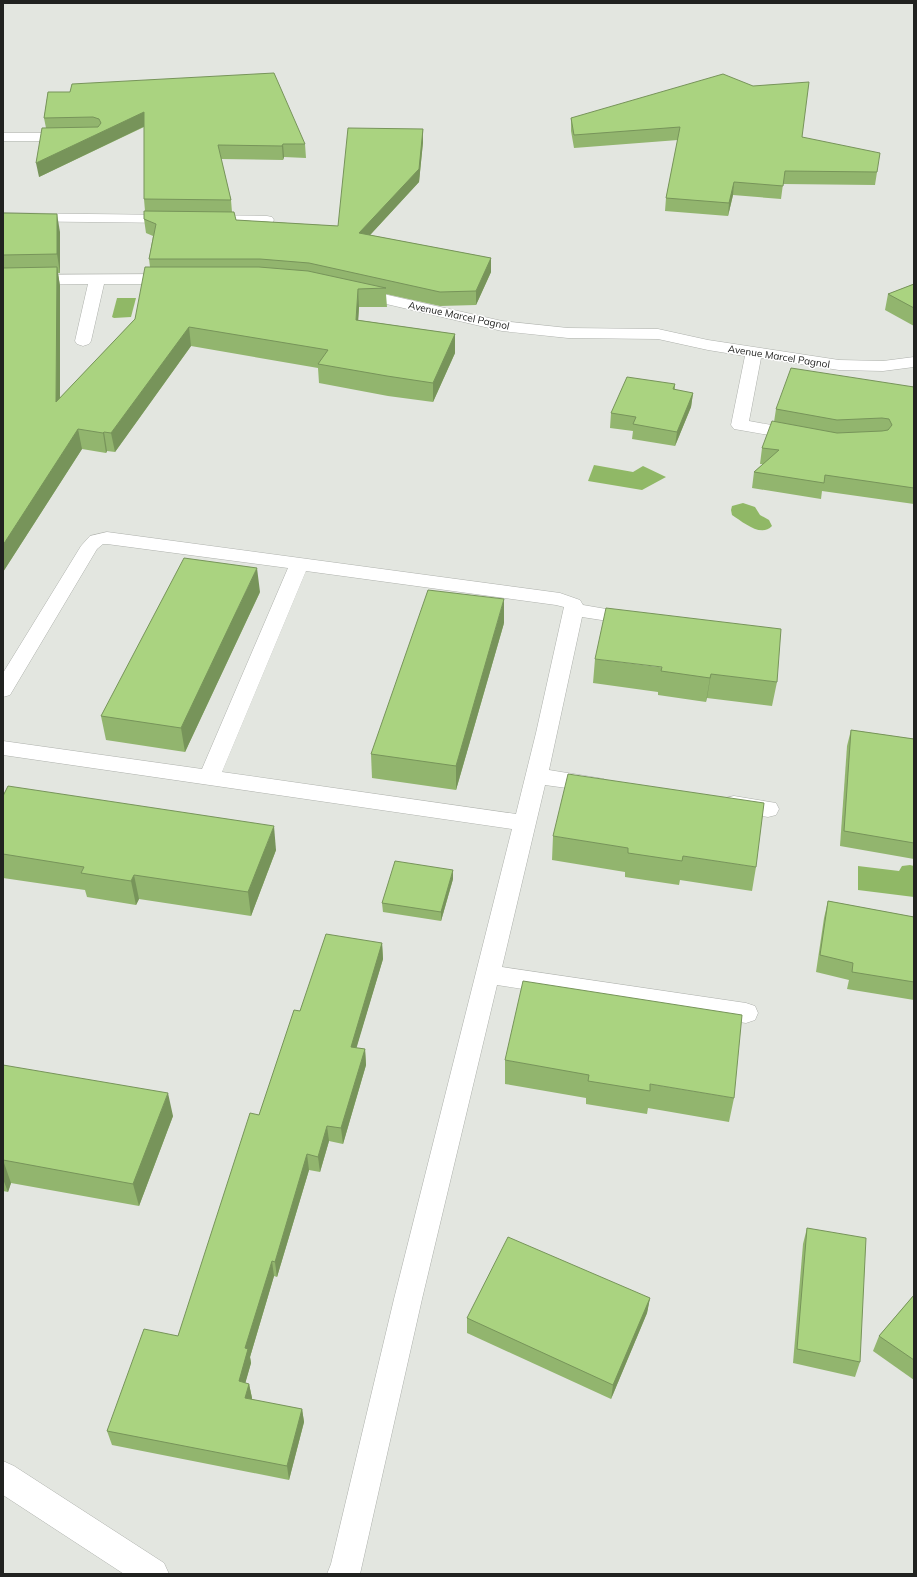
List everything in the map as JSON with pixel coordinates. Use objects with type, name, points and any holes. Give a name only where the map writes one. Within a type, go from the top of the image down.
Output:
[{"type":"street","points":[[3,137],[80,136]]},
{"type":"street","points":[[3,217],[267,220]]},
{"type":"street","points":[[83,341],[97,279]]},
{"type":"street","points":[[3,280],[190,279]]},
{"type":"street","name":"Avenue Marcel Pagnol","points":[[345,290],[502,326],[568,333],[658,334],[754,352],[839,365],[883,366],[914,362]]},
{"type":"street","points":[[754,352],[740,425],[810,438]]},
{"type":"street","points":[[3,690],[90,546],[97,540],[107,538],[560,599],[573,604],[574,610],[525,823],[408,1298],[346,1569],[343,1574]]},
{"type":"street","points":[[209,777],[300,564]]},
{"type":"street","points":[[574,610],[653,621]]},
{"type":"street","points":[[3,748],[525,823]]},
{"type":"street","points":[[536,776],[614,787]]},
{"type":"street","points":[[714,801],[768,809]]},
{"type":"street","points":[[488,974],[746,1013]]},
{"type":"street","points":[[3,1477],[153,1574]]},
{"type":"shaded area","points":[[117,298],[136,298],[131,317],[112,317]]},
{"type":"shaded area","points":[[594,465],[633,472],[643,466],[666,477],[642,490],[588,481]]},
{"type":"shaded area","points":[[743,503],[755,507],[760,515],[769,520],[772,526],[768,529],[757,530],[732,515],[732,506]]},
{"type":"shaded area","points":[[858,866],[899,871],[902,866],[914,866],[914,897],[858,890]]},
{"type":"building","points":[[274,73],[305,144],[283,144],[282,146],[218,145],[231,200],[144,199],[144,112],[36,163],[42,128],[98,127],[101,123],[99,119],[93,117],[44,118],[48,92],[70,92],[72,84]]},
{"type":"building","points":[[723,74],[753,86],[809,82],[802,137],[880,153],[877,172],[785,171],[783,186],[734,182],[729,203],[666,198],[680,127],[574,135],[571,118]]},
{"type":"building","points":[[348,128],[423,129],[419,169],[359,233],[491,258],[476,291],[440,292],[309,263],[260,259],[149,259],[156,224],[144,219],[144,211],[234,212],[236,220],[338,226]]},
{"type":"building","points":[[3,213],[57,214],[57,254],[3,255]]},
{"type":"building","points":[[57,267],[56,402],[135,319],[145,267],[259,267],[308,271],[386,288],[358,289],[356,320],[455,334],[433,383],[318,364],[328,350],[189,327],[111,433],[78,429],[3,545],[3,268]]},
{"type":"building","points":[[914,284],[914,308],[888,294]]},
{"type":"building","points":[[791,368],[914,387],[914,488],[825,475],[824,483],[754,472],[779,450],[762,448],[772,421],[837,433],[882,431],[888,430],[892,425],[889,419],[882,418],[837,420],[776,409]]},
{"type":"building","points":[[627,377],[675,384],[673,389],[693,393],[677,432],[633,424],[636,417],[611,413]]},
{"type":"building","points":[[184,558],[257,568],[181,728],[101,716]]},
{"type":"building","points":[[428,590],[504,599],[456,766],[371,754]]},
{"type":"building","points":[[606,608],[781,629],[777,682],[711,674],[710,678],[661,671],[662,667],[595,659]]},
{"type":"building","points":[[851,730],[914,739],[914,843],[844,831]]},
{"type":"building","points":[[568,774],[764,803],[756,867],[683,856],[682,861],[628,853],[628,848],[553,836]]},
{"type":"building","points":[[8,786],[274,826],[248,892],[134,875],[131,881],[81,873],[84,867],[3,854],[3,796]]},
{"type":"building","points":[[395,861],[453,870],[441,912],[382,903]]},
{"type":"building","points":[[828,901],[914,917],[914,982],[852,972],[853,963],[820,955]]},
{"type":"building","points":[[326,934],[382,943],[351,1047],[365,1049],[341,1128],[327,1126],[318,1157],[307,1154],[275,1262],[272,1261],[245,1348],[248,1349],[239,1381],[249,1384],[245,1398],[302,1409],[287,1466],[107,1431],[144,1329],[178,1336],[250,1113],[259,1115],[294,1010],[300,1011]]},
{"type":"building","points":[[523,981],[742,1015],[734,1098],[650,1084],[650,1091],[588,1081],[589,1075],[505,1060]]},
{"type":"building","points":[[3,1065],[168,1093],[133,1184],[3,1160]]},
{"type":"building","points":[[807,1228],[866,1238],[860,1362],[797,1349]]},
{"type":"building","points":[[508,1237],[650,1298],[613,1385],[467,1318]]},
{"type":"building","points":[[914,1295],[914,1360],[879,1336]]}]
